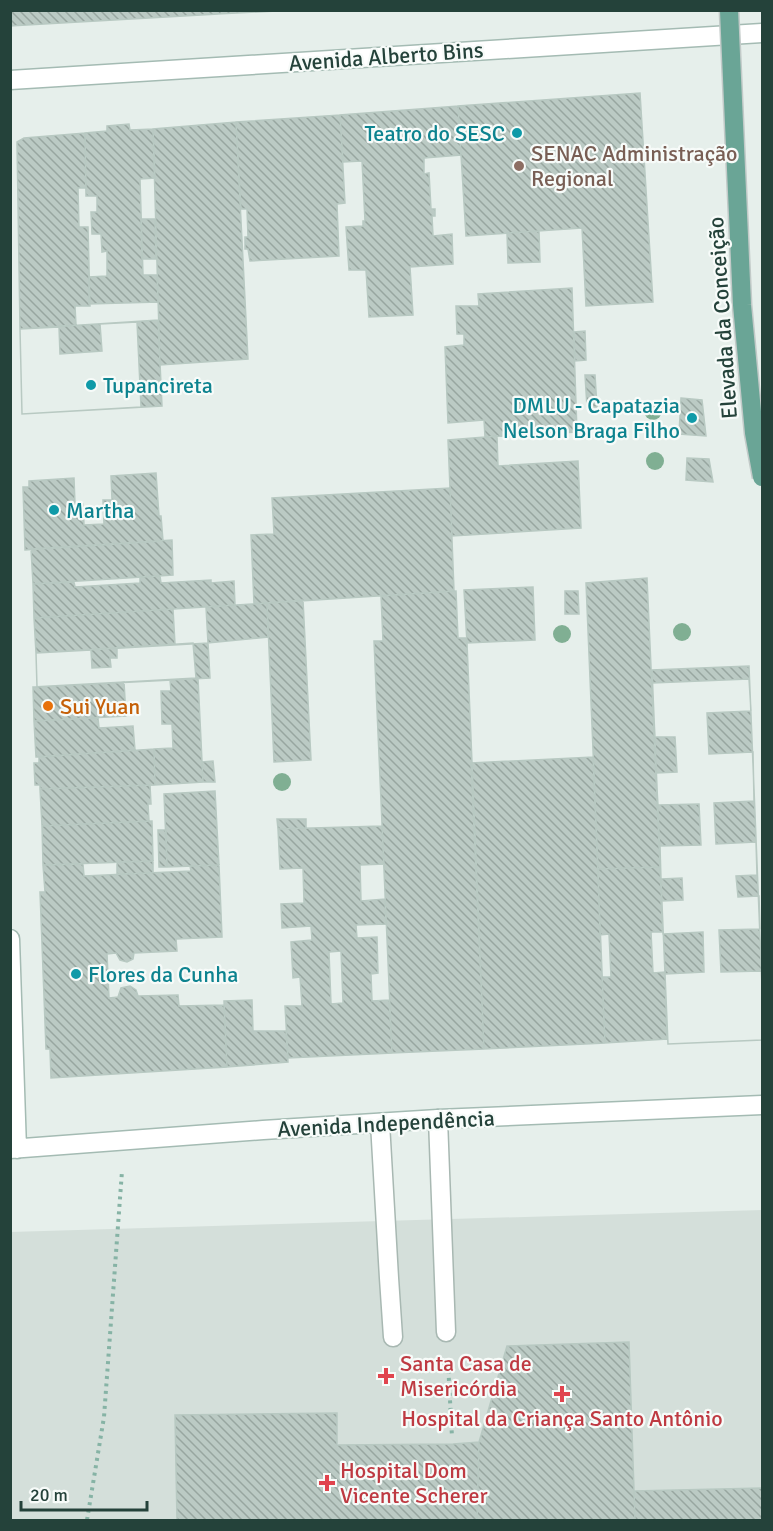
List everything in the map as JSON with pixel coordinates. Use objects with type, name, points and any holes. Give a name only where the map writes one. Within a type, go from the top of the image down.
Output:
[{"type":"main road","name":"Elevada da Conceição","points":[[729,10],[742,305],[754,433],[762,477]]},
{"type":"main road","name":"Avenida Alberto Bins","points":[[10,80],[762,33]]},
{"type":"main road","points":[[10,939],[14,1149]]},
{"type":"main road","name":"Avenida Independência","points":[[14,1149],[438,1119],[762,1105]]},
{"type":"main road","points":[[438,1119],[446,1332]]},
{"type":"main road","points":[[380,1123],[393,1337]]},
{"type":"path","points":[[87,1521],[104,1417],[124,1140]]},
{"type":"path","points":[[446,1332],[452,1437]]},
{"type":"shaded area","name":"Santa Casa de Misericórdia","points":[[762,1210],[762,1520],[11,1520],[10,1232]]},
{"type":"building","points":[[10,10],[218,10],[218,14],[10,26]]},
{"type":"building","points":[[218,10],[276,10],[276,11],[218,14]]},
{"type":"building","points":[[640,93],[653,302],[586,306],[582,228],[466,236],[458,106]]},
{"type":"building","points":[[458,106],[461,155],[424,158],[424,174],[429,173],[431,209],[435,209],[435,216],[432,216],[433,236],[452,234],[453,264],[410,267],[413,315],[369,317],[366,270],[349,270],[346,227],[363,226],[363,221],[365,221],[362,161],[343,162],[340,115]]},
{"type":"building","points":[[340,115],[345,203],[337,204],[339,256],[250,261],[248,249],[245,249],[245,237],[248,237],[247,209],[241,209],[236,122]]},
{"type":"building","points":[[236,122],[248,359],[160,365],[153,129]]},
{"type":"building","points":[[129,124],[130,130],[153,129],[155,178],[140,179],[143,275],[157,275],[158,302],[89,304],[89,277],[107,276],[107,251],[102,252],[101,234],[92,234],[91,212],[97,212],[97,196],[86,196],[85,133],[107,131],[107,126]]},
{"type":"building","points":[[85,133],[86,188],[78,188],[79,227],[88,227],[90,306],[75,306],[76,325],[20,329],[17,142],[24,138]]},
{"type":"building","points":[[141,219],[155,219],[156,259],[142,259]]},
{"type":"building","points":[[539,231],[540,262],[508,263],[507,233]]},
{"type":"building","points":[[572,288],[577,432],[485,437],[484,420],[448,423],[445,347],[464,345],[464,334],[457,334],[456,306],[479,306],[478,294]]},
{"type":"building","name":"Tupancireta","points":[[158,320],[162,406],[22,414],[20,329]]},
{"type":"building","name":"Tupancireta","points":[[137,322],[141,407],[22,414],[20,329],[59,327],[60,354],[102,351],[100,324]]},
{"type":"building","points":[[585,331],[586,360],[575,361],[574,332]]},
{"type":"building","points":[[585,375],[595,375],[597,407],[587,407]]},
{"type":"building","name":"DMLU - Capatazia Nelson Braga Filho","points":[[681,398],[702,400],[706,436],[679,434]]},
{"type":"building","points":[[497,436],[498,466],[578,461],[581,528],[452,536],[448,440]]},
{"type":"building","points":[[687,458],[709,459],[713,482],[686,480]]},
{"type":"building","name":"Martha","points":[[156,473],[163,541],[25,550],[23,487],[29,487],[29,481],[74,478],[75,504],[83,504],[84,525],[104,524],[103,500],[112,500],[111,476]]},
{"type":"building","points":[[450,488],[454,591],[254,604],[251,535],[274,534],[272,498]]},
{"type":"building","points":[[172,540],[173,575],[33,584],[31,549]]},
{"type":"building","points":[[160,576],[161,583],[234,581],[235,605],[34,618],[33,584],[74,582],[75,587],[140,583],[140,577]]},
{"type":"building","points":[[647,578],[660,867],[598,869],[586,583]]},
{"type":"building","points":[[533,587],[535,640],[467,643],[464,590]]},
{"type":"building","points":[[456,591],[458,638],[466,638],[467,643],[484,1049],[392,1053],[374,641],[383,641],[381,596]]},
{"type":"building","points":[[565,591],[578,591],[579,614],[565,614]]},
{"type":"building","points":[[303,600],[311,760],[274,762],[267,603]]},
{"type":"building","points":[[267,603],[268,637],[208,643],[206,607]]},
{"type":"building","points":[[173,609],[175,644],[36,653],[34,618]]},
{"type":"building","points":[[193,643],[196,678],[37,687],[36,653],[91,650],[92,668],[111,667],[110,658],[117,658],[117,648]]},
{"type":"building","points":[[208,643],[210,678],[37,687],[36,653]]},
{"type":"building","points":[[749,666],[762,986],[762,1040],[668,1044],[652,670]]},
{"type":"building","points":[[198,678],[203,782],[155,785],[154,749],[173,748],[172,724],[162,724],[161,691],[171,691],[170,680]]},
{"type":"building","points":[[749,679],[751,711],[707,713],[709,754],[753,752],[754,801],[714,803],[716,844],[756,842],[757,875],[736,876],[738,897],[759,896],[760,929],[719,930],[721,972],[762,971],[762,1040],[668,1044],[665,974],[704,972],[703,932],[663,934],[661,901],[683,900],[682,878],[661,879],[660,846],[701,845],[699,804],[658,805],[656,773],[677,772],[675,737],[655,737],[652,683]]},
{"type":"building","points":[[124,682],[126,716],[34,721],[33,687]]},
{"type":"building","points":[[98,718],[99,728],[133,726],[135,750],[36,757],[34,721]]},
{"type":"building","points":[[154,749],[155,785],[40,789],[40,785],[35,785],[34,763],[39,763],[39,757]]},
{"type":"building","points":[[593,757],[605,1043],[484,1049],[471,763]]},
{"type":"building","points":[[213,761],[215,782],[203,782],[202,762]]},
{"type":"building","points":[[150,785],[149,821],[42,826],[40,789]]},
{"type":"building","points":[[215,791],[219,865],[167,867],[164,794]]},
{"type":"building","points":[[277,819],[306,819],[306,828],[278,829]]},
{"type":"building","points":[[152,821],[153,861],[43,865],[42,826]]},
{"type":"building","points":[[382,826],[384,864],[360,865],[361,901],[385,899],[386,924],[356,925],[357,938],[377,937],[378,973],[371,974],[372,1001],[389,1000],[392,1053],[288,1058],[285,1006],[302,1006],[300,977],[293,978],[291,942],[312,940],[311,926],[282,928],[281,904],[304,903],[303,868],[280,869],[278,829]],"holes":[[[341,951],[343,1003],[331,1004],[329,952]]]},
{"type":"building","points":[[158,830],[166,830],[167,867],[159,867]]},
{"type":"building","points":[[153,861],[153,873],[117,874],[117,862]]},
{"type":"building","name":"Flores da Cunha","points":[[83,864],[84,876],[191,871],[190,866],[219,865],[222,937],[176,939],[177,951],[134,953],[133,959],[127,962],[120,960],[116,953],[107,954],[109,998],[118,997],[121,988],[130,986],[136,990],[138,996],[178,995],[179,1006],[224,1005],[227,1067],[51,1078],[50,1049],[46,1049],[40,892],[45,892],[43,865]]},
{"type":"building","points":[[660,867],[663,932],[651,932],[653,973],[665,972],[667,1039],[605,1043],[602,977],[611,977],[609,934],[600,935],[598,869]]},
{"type":"building","points":[[252,1000],[253,1031],[286,1031],[288,1062],[227,1067],[224,1001]]},
{"type":"building","name":"Hospital da Criança Santo Antônio","points":[[629,1342],[635,1520],[477,1520],[479,1442],[507,1346]]},
{"type":"building","name":"Hospital Dom Vicente Scherer","points":[[337,1413],[337,1445],[479,1442],[477,1520],[177,1520],[175,1415]]},
{"type":"building","points":[[762,1488],[762,1520],[635,1520],[634,1491]]},
{"type":"place","name":"Teatro do SESC","points":[[517,133]]},
{"type":"place","name":"SENAC Administração Regional","points":[[519,166]]},
{"type":"place","name":"Tupancireta","points":[[91,385]]},
{"type":"place","name":"DMLU - Capatazia Nelson Braga Filho","points":[[692,418]]},
{"type":"place","name":"Martha","points":[[54,510]]},
{"type":"place","name":"Sui Yuan","points":[[48,706]]},
{"type":"place","name":"Flores da Cunha","points":[[76,974]]},
{"type":"place","name":"Santa Casa de Misericórdia","points":[[386,1376]]},
{"type":"place","name":"Hospital da Criança Santo Antônio","points":[[562,1394]]},
{"type":"place","name":"Hospital Dom Vicente Scherer","points":[[327,1483]]}]
